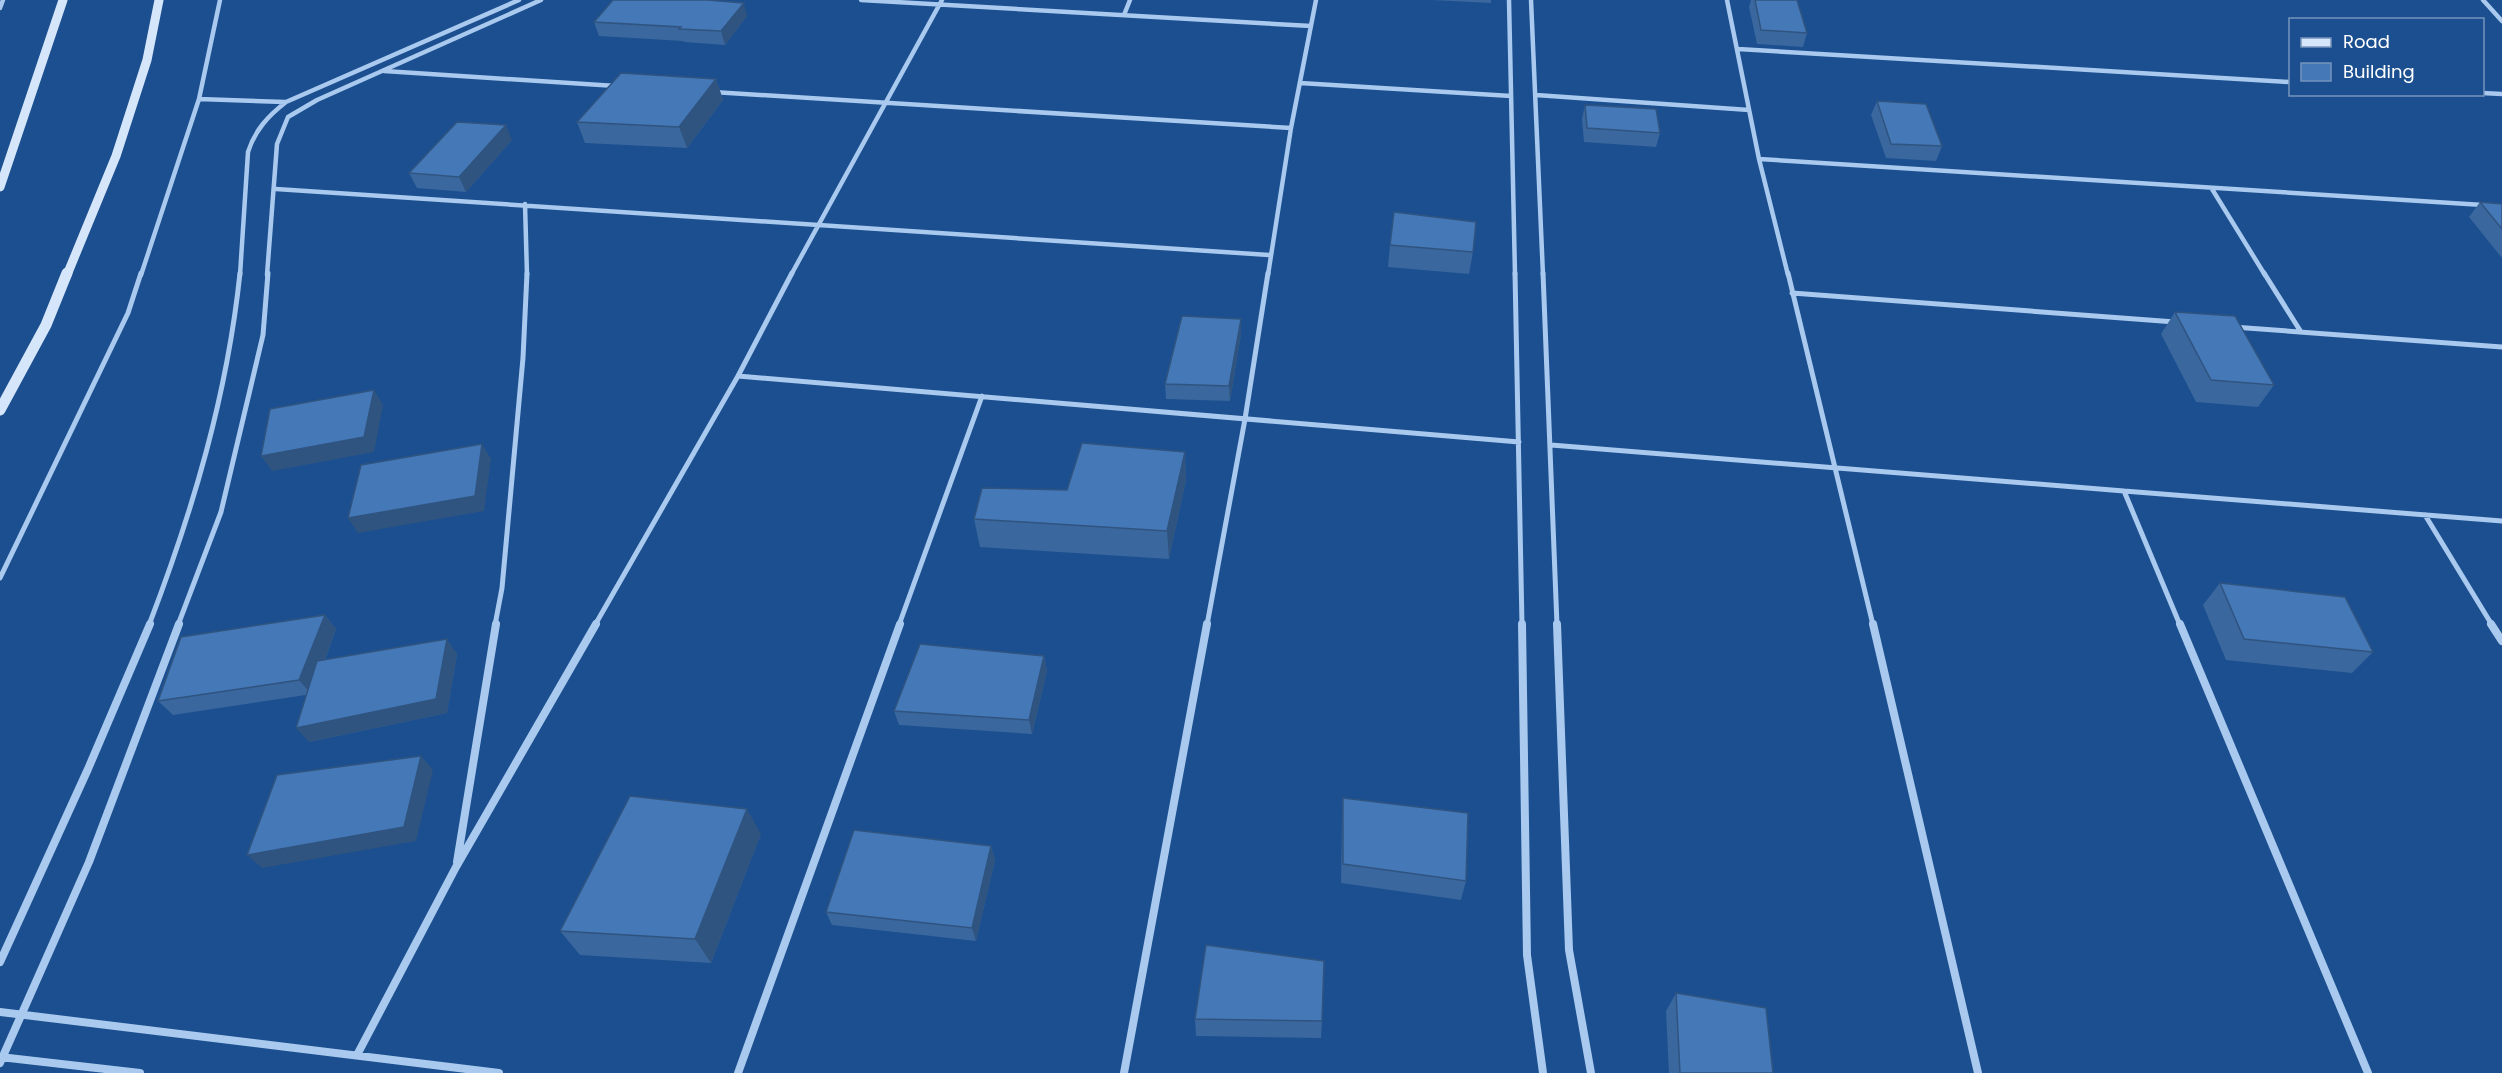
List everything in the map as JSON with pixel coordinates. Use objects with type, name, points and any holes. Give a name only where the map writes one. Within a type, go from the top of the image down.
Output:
[{"type":"main road","points":[[0,186],[63,0]]},
{"type":"main road","points":[[0,410],[46,326],[116,156],[147,60],[159,0]]},
{"type":"street","points":[[0,8],[3,0]]},
{"type":"street","points":[[0,578],[128,313],[199,99],[220,0]]},
{"type":"street","points":[[0,962],[119,699],[177,556],[212,438],[233,342],[242,257],[248,152],[252,135],[267,116],[286,102],[519,0]]},
{"type":"street","points":[[140,1073],[1,1059],[24,1016],[89,862],[221,512],[263,335],[276,189],[277,144],[288,117],[317,100],[541,0]]},
{"type":"street","points":[[861,0],[941,2],[1311,26]]},
{"type":"street","points":[[1124,15],[1130,0]]},
{"type":"street","points":[[1124,1073],[1245,419],[1269,255],[1316,0]]},
{"type":"street","points":[[1509,0],[1527,955],[1543,1073]]},
{"type":"street","points":[[1531,0],[1551,445],[1569,950],[1591,1073]]},
{"type":"street","points":[[1727,0],[1759,159],[1836,467],[1978,1073]]},
{"type":"street","points":[[2483,0],[2502,21]]},
{"type":"street","points":[[357,1055],[456,867],[738,376],[818,224],[941,2]]},
{"type":"street","points":[[1738,49],[2289,82]]},
{"type":"street","points":[[381,71],[628,87]]},
{"type":"street","points":[[1300,83],[1511,96]]},
{"type":"street","points":[[710,92],[1291,128]]},
{"type":"street","points":[[2484,93],[2502,94]]},
{"type":"street","points":[[1536,95],[1749,110]]},
{"type":"street","points":[[199,99],[286,102]]},
{"type":"street","points":[[1759,159],[2490,206]]},
{"type":"street","points":[[276,189],[1269,255]]},
{"type":"street","points":[[2212,189],[2301,332]]},
{"type":"street","points":[[456,867],[502,588],[523,358],[527,270],[525,204]]},
{"type":"street","points":[[1792,293],[2183,323]]},
{"type":"street","points":[[2230,326],[2502,346]]},
{"type":"street","points":[[738,376],[1519,442]]},
{"type":"street","points":[[738,1073],[982,396]]},
{"type":"street","points":[[1551,445],[2502,521]]},
{"type":"street","points":[[2124,491],[2368,1073]]},
{"type":"street","points":[[2425,516],[2502,640]]},
{"type":"street","points":[[0,1012],[499,1073]]},
{"type":"building","points":[[613,0],[707,0],[744,3],[721,31],[594,22]]},
{"type":"building","points":[[1755,0],[1797,0],[1807,33],[1761,30]]},
{"type":"building","points":[[621,73],[716,79],[679,127],[577,122]]},
{"type":"building","points":[[1877,101],[1926,104],[1942,146],[1891,144]]},
{"type":"building","points":[[1585,105],[1656,109],[1660,133],[1587,128]]},
{"type":"building","points":[[457,122],[506,125],[459,177],[409,173]]},
{"type":"building","points":[[2480,202],[2502,204],[2502,229]]},
{"type":"building","points":[[1394,212],[1476,222],[1473,252],[1390,245]]},
{"type":"building","points":[[2175,312],[2235,316],[2274,385],[2211,380]]},
{"type":"building","points":[[1182,316],[1241,319],[1229,386],[1165,384]]},
{"type":"building","points":[[374,390],[364,437],[261,456],[270,409]]},
{"type":"building","points":[[1082,443],[1185,452],[1167,531],[974,519],[982,488],[1067,490]]},
{"type":"building","points":[[482,444],[475,496],[348,518],[361,465]]},
{"type":"building","points":[[2220,583],[2345,597],[2373,652],[2244,639]]},
{"type":"building","points":[[325,615],[299,680],[158,701],[181,637]]},
{"type":"building","points":[[447,639],[436,699],[296,728],[317,661]]},
{"type":"building","points":[[920,644],[1044,656],[1029,720],[894,711]]},
{"type":"building","points":[[421,756],[404,827],[247,855],[277,775]]},
{"type":"building","points":[[630,796],[747,809],[695,939],[560,931]]},
{"type":"building","points":[[1343,798],[1468,813],[1466,881],[1343,864]]},
{"type":"building","points":[[854,830],[991,846],[972,928],[826,912]]},
{"type":"building","points":[[1206,945],[1324,961],[1322,1021],[1195,1019]]},
{"type":"building","points":[[1676,993],[1766,1008],[1773,1073],[1680,1073]]}]
